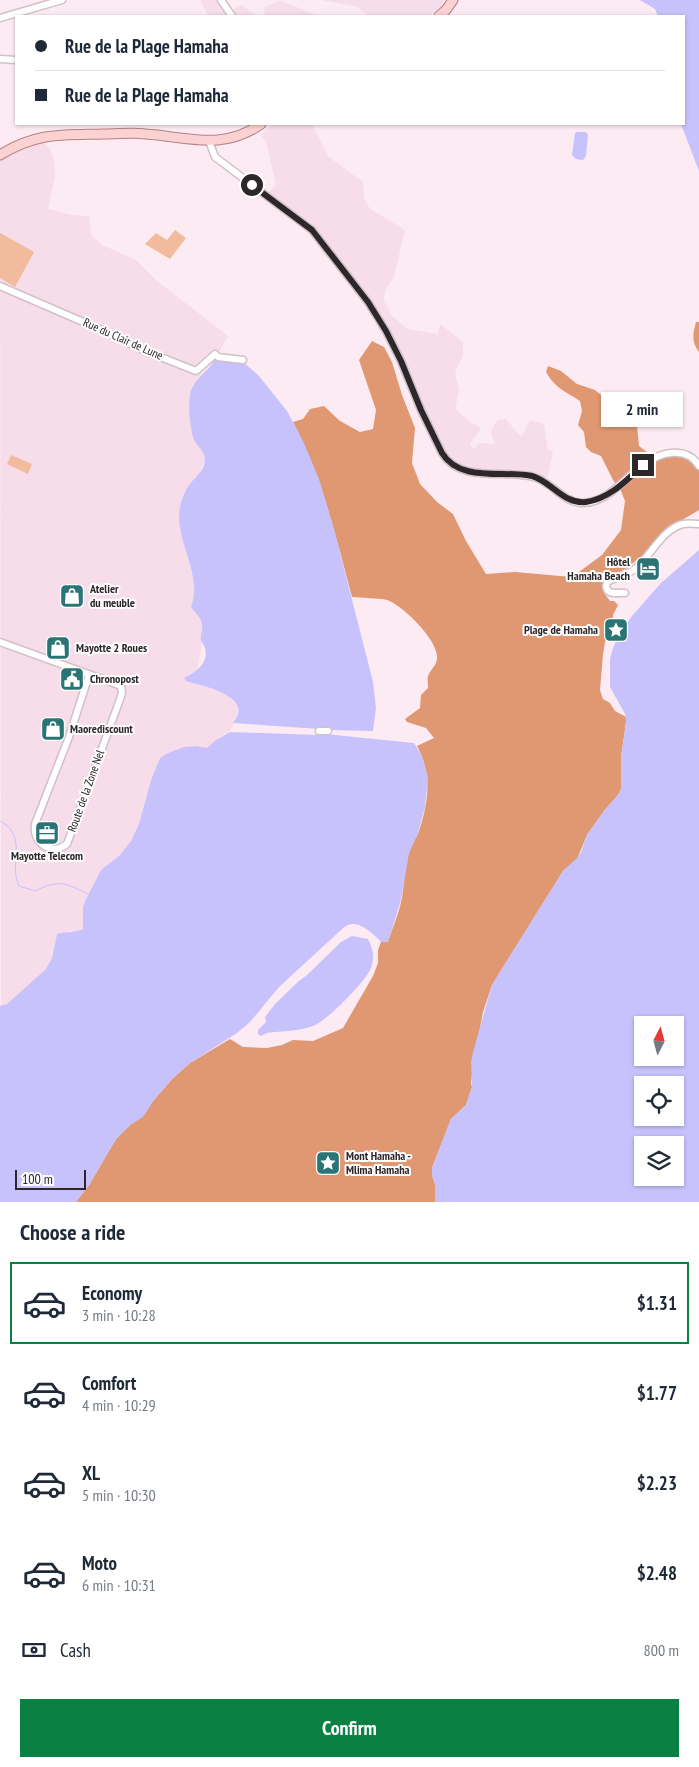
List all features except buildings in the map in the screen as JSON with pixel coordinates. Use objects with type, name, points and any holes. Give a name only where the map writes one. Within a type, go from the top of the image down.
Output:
[{"type":"main road","points":[[440,15],[448,0]]},
{"type":"main road","points":[[441,15],[453,0]]},
{"type":"main road","points":[[0,155],[34,138],[142,133],[215,142],[237,137],[260,125]]},
{"type":"street","points":[[0,18],[62,0]]},
{"type":"street","points":[[222,0],[231,15]]},
{"type":"street","points":[[0,59],[15,60]]},
{"type":"street","points":[[209,141],[215,157],[312,230],[368,302],[386,331],[401,361],[421,410],[442,453],[454,465],[469,471],[487,474],[523,474],[542,479],[573,502],[584,503],[598,500],[609,494],[643,465],[659,456],[684,453],[694,458],[699,466]]},
{"type":"street","name":"Rue du Clair de Lune","points":[[0,286],[104,331],[142,350],[196,371],[216,354],[218,357],[243,360]]},
{"type":"street","points":[[625,593],[608,592],[607,582],[632,571],[662,538],[672,530],[682,524],[699,524]]},
{"type":"street","name":"Route de la Zone Nel","points":[[0,642],[89,674],[121,686],[122,693],[67,844],[56,850],[39,843],[34,832],[35,824],[63,753],[89,674]]},
{"type":"street","points":[[319,731],[328,731]]},
{"type":"shaded area","points":[[200,0],[218,0],[222,7],[234,9],[242,5],[255,15],[208,15]]},
{"type":"shaded area","points":[[322,0],[444,0],[442,6],[430,15],[367,15],[357,7]]},
{"type":"shaded area","points":[[640,0],[699,0],[699,171],[681,125],[685,125],[685,15],[658,15],[655,9]]},
{"type":"shaded area","points":[[280,1],[316,15],[265,15],[264,7]]},
{"type":"shaded area","points":[[271,125],[312,125],[328,156],[363,182],[364,198],[370,209],[405,230],[394,277],[385,290],[384,300],[391,315],[408,329],[438,334],[440,324],[463,342],[463,356],[455,372],[459,391],[455,409],[470,422],[481,428],[470,444],[474,449],[479,443],[495,444],[491,434],[493,426],[499,420],[506,419],[522,436],[530,420],[544,424],[548,450],[553,452],[548,476],[542,479],[469,471],[446,458],[386,331],[312,231],[266,195],[276,185],[266,142],[261,135]]},
{"type":"shaded area","points":[[586,132],[588,135],[586,156],[583,160],[576,159],[572,155],[575,133]]},
{"type":"shaded area","points":[[41,140],[50,149],[54,160],[55,176],[48,209],[72,215],[89,216],[91,235],[102,245],[136,260],[157,281],[228,336],[213,363],[196,380],[191,393],[189,408],[193,438],[203,451],[204,461],[200,473],[195,477],[182,497],[179,521],[194,582],[194,595],[191,607],[202,624],[202,644],[197,672],[184,679],[230,696],[236,702],[239,712],[230,732],[224,734],[207,748],[197,746],[184,747],[160,758],[151,780],[139,824],[131,841],[120,855],[101,870],[86,899],[83,912],[83,929],[57,934],[52,958],[46,969],[7,1004],[1,1006],[0,147],[9,153]]},
{"type":"shaded area","points":[[175,230],[186,238],[170,259],[145,244],[156,233],[167,240]]},
{"type":"shaded area","points":[[0,233],[34,252],[15,287],[0,278]]},
{"type":"shaded area","points":[[696,322],[699,322],[699,352],[693,337]]},
{"type":"shaded area","points":[[372,341],[384,347],[392,362],[415,428],[412,463],[420,484],[437,502],[453,514],[466,541],[486,574],[515,572],[572,577],[602,555],[621,530],[625,501],[621,491],[601,456],[591,452],[586,447],[584,432],[578,425],[582,411],[580,401],[553,382],[546,372],[548,366],[561,371],[577,384],[595,390],[601,395],[612,414],[637,425],[639,446],[656,459],[679,455],[699,461],[699,510],[662,532],[644,554],[627,568],[605,580],[602,585],[604,593],[610,601],[614,601],[618,605],[613,615],[612,628],[605,642],[600,690],[603,699],[610,703],[615,711],[626,717],[621,758],[621,789],[587,835],[577,859],[563,871],[492,985],[483,1012],[473,1066],[472,1087],[466,1105],[451,1119],[432,1168],[435,1184],[435,1202],[76,1202],[89,1185],[116,1139],[130,1125],[144,1115],[153,1101],[173,1078],[190,1063],[230,1039],[243,1047],[267,1048],[282,1045],[293,1040],[313,1041],[343,1028],[373,976],[378,963],[378,950],[381,942],[388,941],[396,920],[402,898],[408,856],[419,831],[427,798],[427,777],[417,746],[434,738],[426,728],[407,722],[405,719],[420,708],[421,695],[428,688],[428,676],[437,656],[431,640],[425,632],[401,608],[387,600],[352,597],[320,486],[293,422],[303,419],[310,409],[324,406],[340,421],[360,432],[373,429],[376,410],[359,360]]},
{"type":"shaded area","points":[[215,358],[242,361],[259,376],[287,411],[303,441],[319,479],[334,529],[373,682],[376,708],[373,731],[329,730],[325,734],[414,743],[422,756],[428,777],[425,807],[418,833],[409,853],[401,900],[388,942],[381,942],[360,925],[351,924],[343,928],[279,987],[250,1022],[237,1033],[190,1063],[173,1078],[153,1101],[143,1117],[130,1125],[116,1139],[89,1185],[76,1202],[0,1202],[0,1006],[7,1004],[46,969],[52,958],[57,934],[83,929],[83,907],[86,899],[101,870],[120,855],[131,841],[139,824],[151,780],[160,758],[184,747],[197,746],[207,748],[230,732],[319,735],[321,733],[319,729],[233,723],[238,714],[238,706],[232,699],[214,689],[186,681],[184,678],[193,673],[203,663],[206,653],[201,640],[201,622],[191,607],[194,585],[179,518],[183,496],[204,466],[205,459],[203,452],[193,437],[189,400],[195,383]]},
{"type":"shaded area","points":[[11,455],[32,464],[28,474],[7,464]]},
{"type":"shaded area","points":[[699,550],[699,1202],[435,1202],[435,1184],[432,1168],[451,1119],[466,1105],[472,1087],[471,1062],[492,985],[563,871],[577,858],[587,835],[621,789],[621,758],[626,722],[625,714],[610,687],[610,659],[620,632],[661,583]]},
{"type":"shaded area","points":[[352,936],[368,939],[373,960],[367,974],[345,1000],[327,1017],[308,1028],[267,1033],[261,1036],[258,1034],[258,1030],[266,1022],[265,1017],[275,1004],[341,942]]},
{"type":"waterway","points":[[0,821],[9,827],[14,834],[16,842],[15,869],[19,886],[35,891],[50,885],[62,884],[88,894]]},
{"type":"place","name":"Hôtel Hamaha Beach","points":[[648,569]]},
{"type":"place","name":"Atelier du meuble","points":[[72,596]]},
{"type":"place","name":"Plage de Hamaha","points":[[616,630]]},
{"type":"place","name":"Mayotte 2 Roues","points":[[58,648]]},
{"type":"place","name":"Chronopost","points":[[72,679]]},
{"type":"place","name":"Maorediscount","points":[[53,729]]},
{"type":"place","name":"Mayotte Telecom","points":[[47,833]]},
{"type":"place","name":"Mont Hamaha - Mlima Hamaha","points":[[328,1163]]},
{"type":"route","points":[[252,185],[312,230],[368,302],[386,331],[401,361],[421,410],[442,453],[454,465],[460,469],[487,474],[523,474],[542,479],[573,502],[584,503],[598,500],[609,494],[643,465]]}]
